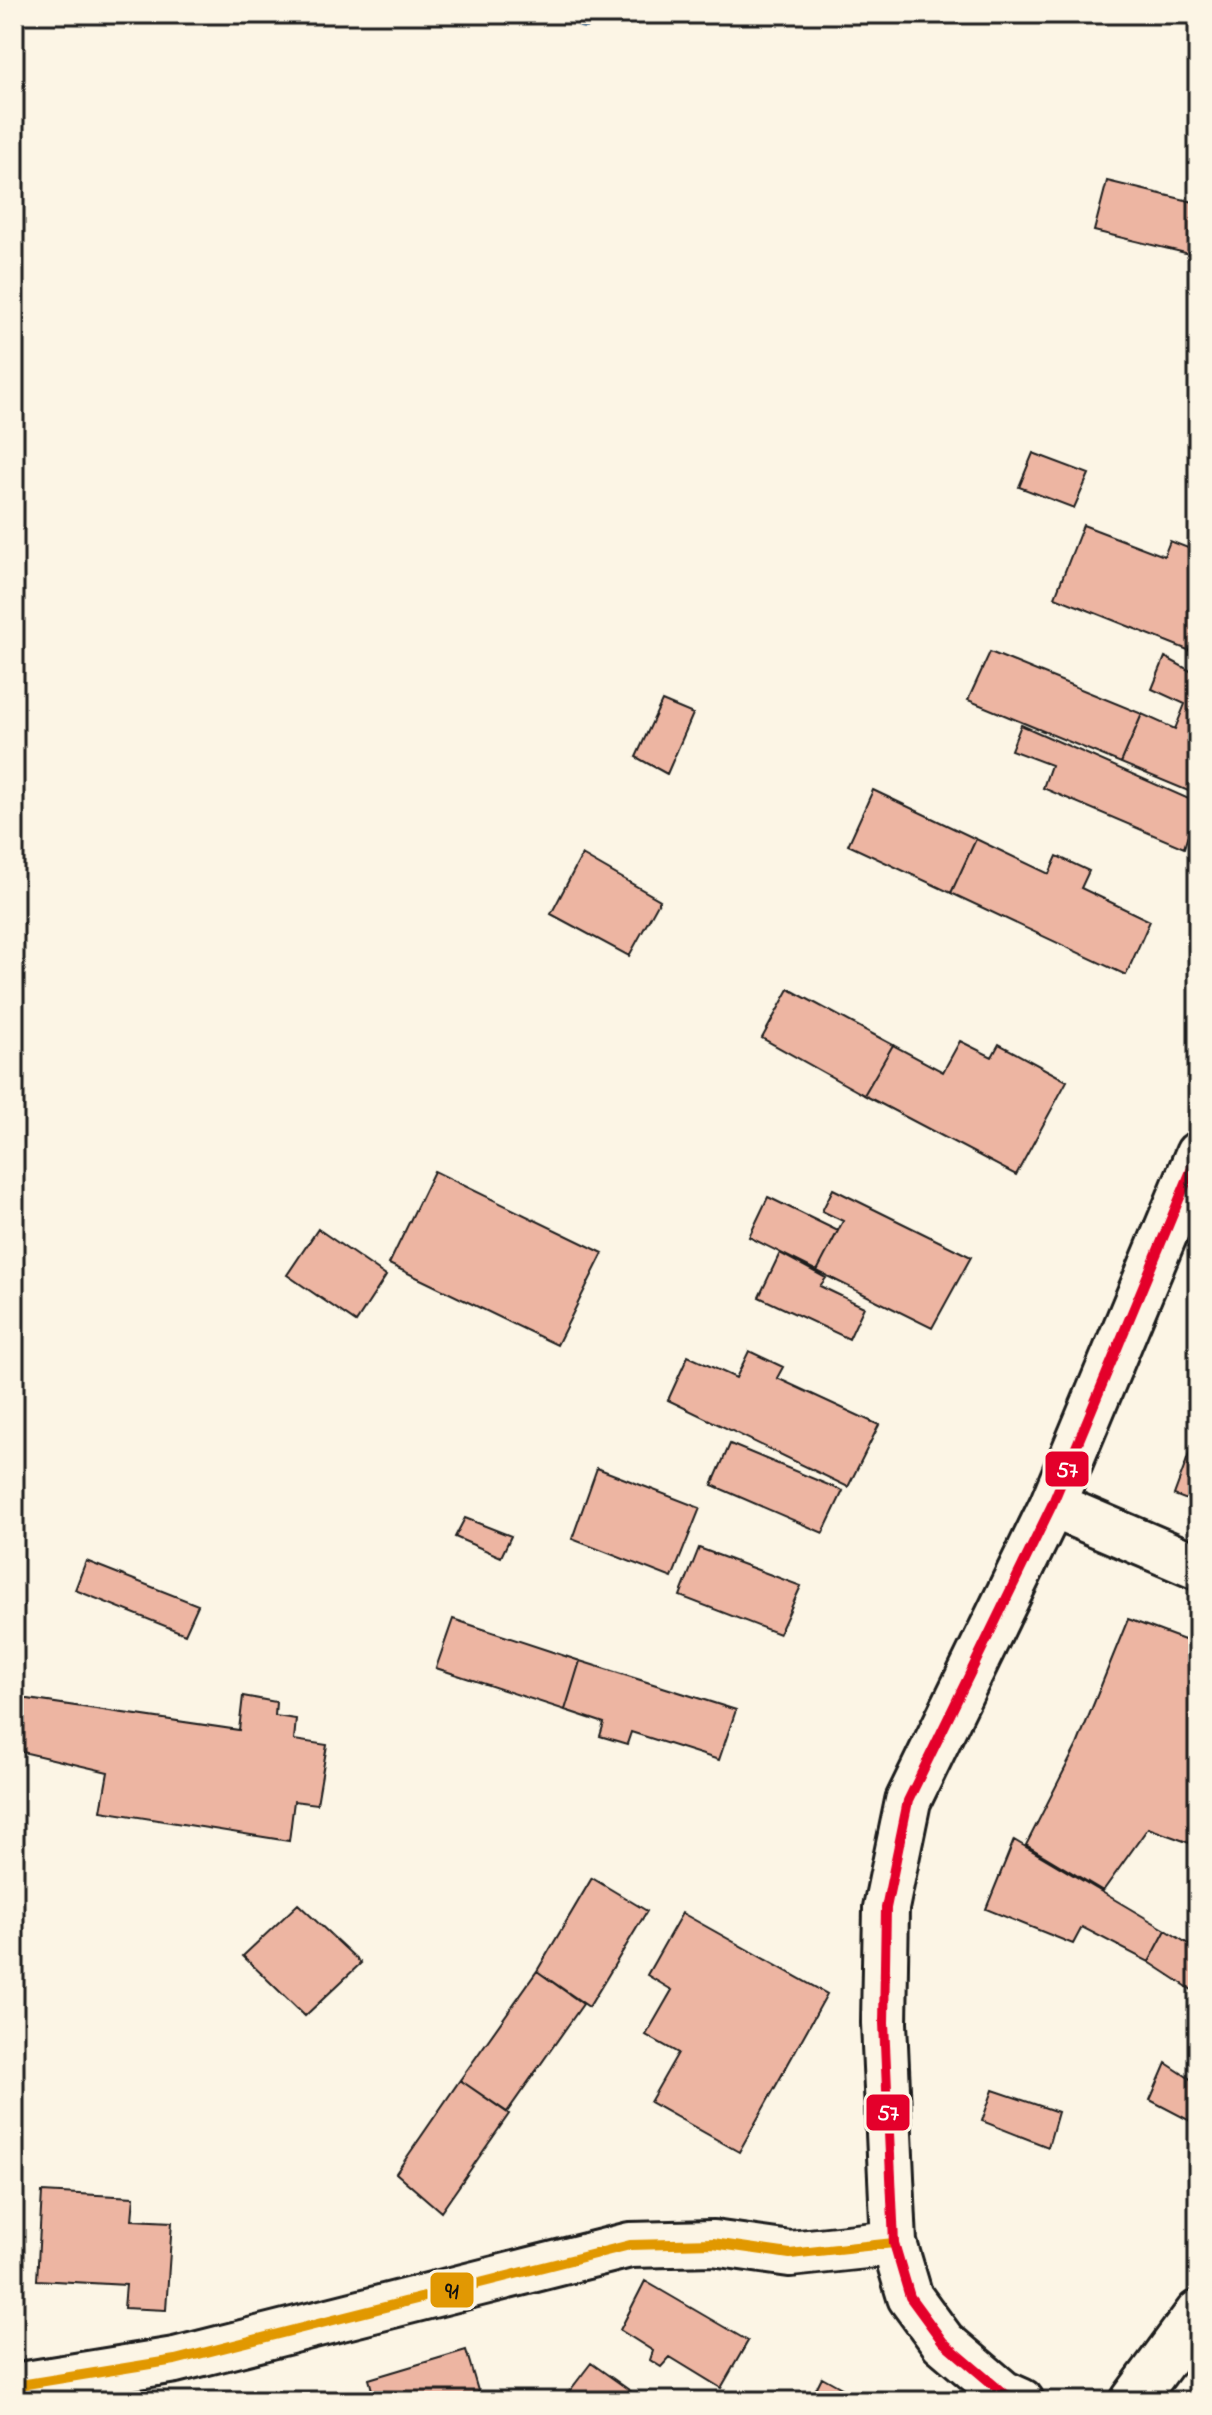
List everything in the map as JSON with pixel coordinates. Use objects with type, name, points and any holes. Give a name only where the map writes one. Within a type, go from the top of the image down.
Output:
[{"type":"street","points":[[1021,2401],[1003,2393],[943,2342],[910,2297],[894,2243],[884,2023],[886,1908],[908,1801],[1052,1505],[1198,1154]]},
{"type":"street","points":[[1052,1505],[1198,1567]]},
{"type":"street","points":[[14,2386],[175,2360],[630,2245],[713,2243],[790,2254],[894,2243]]},
{"type":"street","points":[[1133,2401],[1198,2313]]},
{"type":"building","points":[[1107,181],[1198,203],[1198,256],[1094,231]]},
{"type":"building","points":[[1033,453],[1089,474],[1074,508],[1019,487]]},
{"type":"building","points":[[1083,525],[1164,556],[1170,541],[1196,551],[1190,566],[1198,570],[1198,654],[1055,597]]},
{"type":"building","points":[[990,652],[1142,714],[1121,763],[968,700]]},
{"type":"building","points":[[1165,657],[1198,675],[1198,795],[1121,763],[1142,714],[1175,729],[1185,704],[1152,689]]},
{"type":"building","points":[[662,701],[693,714],[667,774],[636,757]]},
{"type":"building","points":[[1021,725],[1198,803],[1184,848],[1043,788],[1051,765],[1011,750]]},
{"type":"building","points":[[873,790],[976,839],[951,893],[848,845]]},
{"type":"building","points":[[976,839],[1049,874],[1057,856],[1089,871],[1081,888],[1150,921],[1126,975],[951,893]]},
{"type":"building","points":[[582,855],[660,900],[629,956],[551,914]]},
{"type":"building","points":[[789,989],[893,1045],[864,1095],[762,1038]]},
{"type":"building","points":[[960,1041],[992,1057],[999,1044],[1067,1081],[1016,1175],[864,1095],[893,1045],[943,1072]]},
{"type":"building","points":[[434,1171],[603,1253],[557,1345],[389,1264]]},
{"type":"building","points":[[833,1189],[971,1257],[932,1328],[817,1271],[843,1221],[822,1211]]},
{"type":"building","points":[[768,1197],[838,1231],[817,1271],[749,1237]]},
{"type":"building","points":[[318,1229],[386,1276],[356,1322],[287,1275]]},
{"type":"building","points":[[780,1253],[826,1278],[820,1286],[864,1307],[849,1339],[759,1297]]},
{"type":"building","points":[[749,1351],[783,1367],[777,1378],[879,1425],[848,1487],[668,1400],[688,1356],[736,1378]]},
{"type":"building","points":[[1198,1435],[1198,1504],[1174,1495]]},
{"type":"building","points":[[730,1444],[843,1491],[823,1533],[712,1485]]},
{"type":"building","points":[[597,1468],[700,1508],[672,1578],[572,1539]]},
{"type":"building","points":[[465,1518],[511,1536],[501,1557],[455,1537]]},
{"type":"building","points":[[699,1548],[801,1586],[779,1634],[680,1596]]},
{"type":"building","points":[[86,1561],[198,1605],[185,1634],[75,1590]]},
{"type":"building","points":[[453,1619],[580,1661],[565,1710],[436,1668]]},
{"type":"building","points":[[1128,1619],[1198,1645],[1198,1846],[1148,1828],[1103,1891],[1026,1845],[1077,1745]]},
{"type":"building","points":[[580,1661],[736,1710],[719,1760],[631,1732],[627,1744],[600,1736],[604,1723],[565,1710]]},
{"type":"building","points":[[243,1696],[276,1702],[275,1716],[296,1719],[294,1740],[327,1745],[317,1804],[294,1801],[289,1841],[101,1811],[108,1772],[14,1750],[14,1697],[239,1730]]},
{"type":"building","points":[[1014,1840],[1166,1930],[1149,1962],[1082,1927],[1073,1944],[986,1909]]},
{"type":"building","points":[[592,1878],[647,1911],[589,2007],[537,1971]]},
{"type":"building","points":[[298,1904],[361,1963],[305,2016],[243,1956]]},
{"type":"building","points":[[682,1913],[827,1994],[739,2152],[650,2102],[678,2053],[646,2035],[672,1990],[647,1975]]},
{"type":"building","points":[[1166,1930],[1198,1950],[1198,1994],[1149,1962]]},
{"type":"building","points":[[537,1971],[583,2004],[507,2112],[460,2080]]},
{"type":"building","points":[[1166,2063],[1198,2084],[1198,2106],[1190,2121],[1150,2100]]},
{"type":"building","points":[[460,2080],[509,2114],[441,2212],[396,2173]]},
{"type":"building","points":[[993,2090],[1058,2112],[1048,2147],[982,2121]]},
{"type":"building","points":[[42,2192],[134,2197],[132,2220],[172,2222],[166,2310],[124,2308],[126,2285],[37,2280]]},
{"type":"building","points":[[645,2281],[748,2341],[721,2388],[670,2357],[661,2367],[650,2360],[653,2351],[620,2330]]},
{"type":"building","points":[[466,2350],[481,2401],[375,2401],[369,2379]]},
{"type":"building","points":[[591,2363],[639,2397],[637,2401],[562,2401]]},
{"type":"building","points":[[822,2377],[865,2401],[810,2401]]},
{"type":"waterway","points":[[580,14],[584,20]]},
{"type":"transit line","name":"57","points":[[1021,2401],[1003,2393],[943,2342],[910,2297],[894,2243],[884,2023],[886,1908],[908,1801],[1052,1505],[1198,1154]]},
{"type":"transit line","name":"91","points":[[14,2386],[175,2360],[630,2245],[713,2243],[790,2254],[894,2243]]}]
